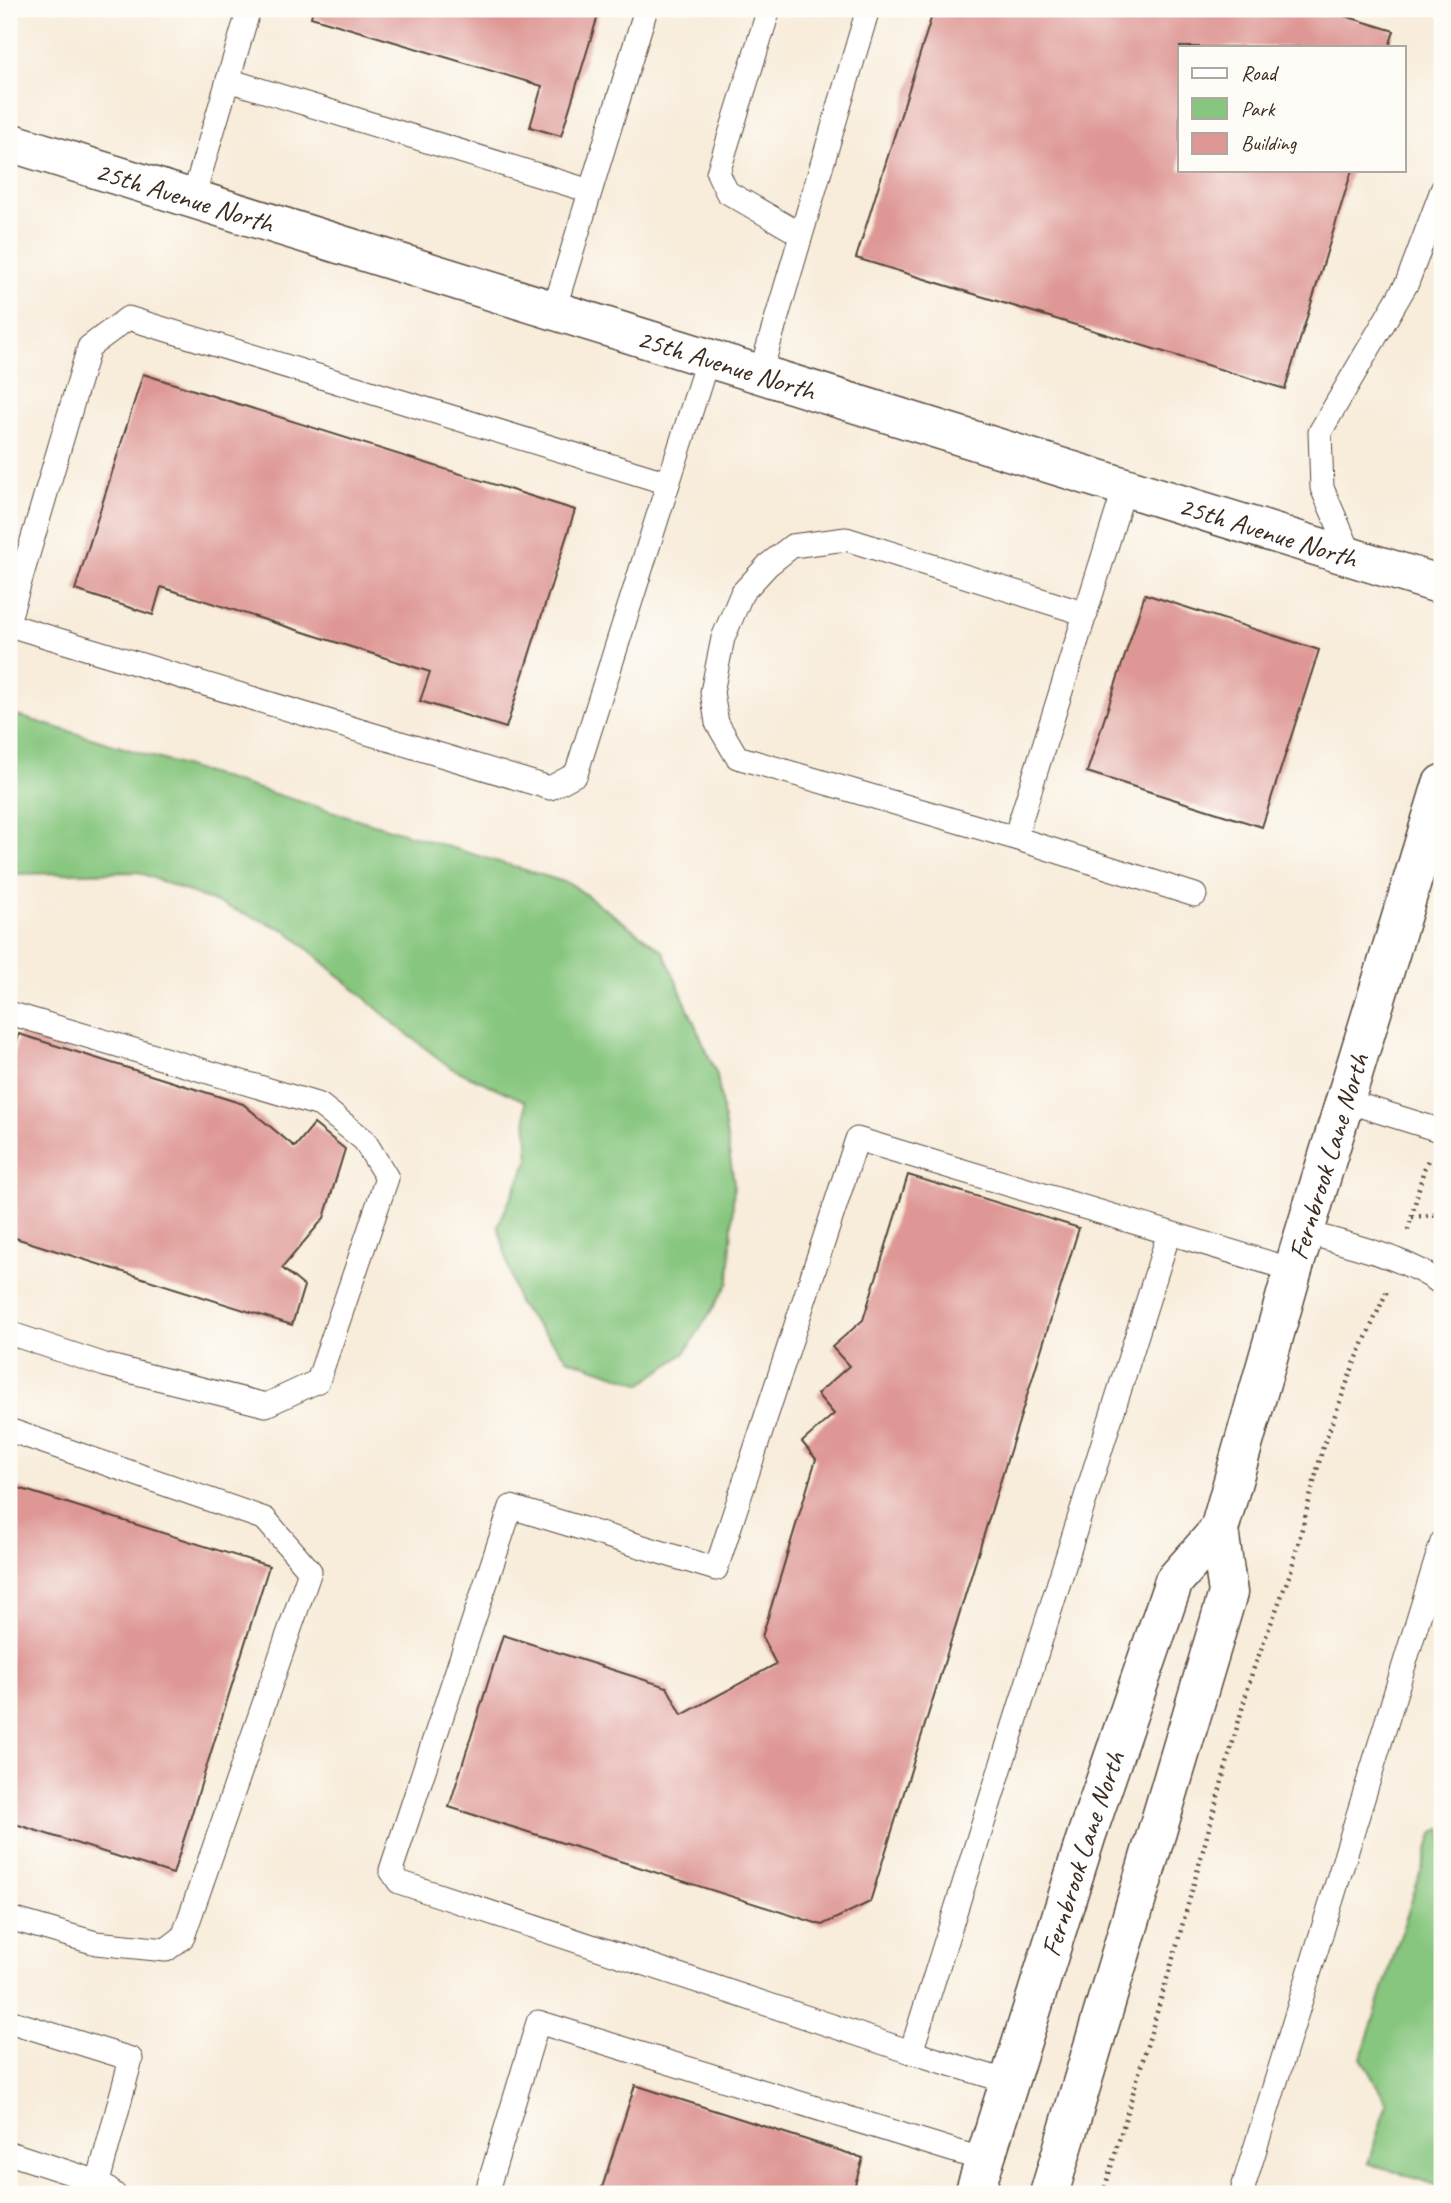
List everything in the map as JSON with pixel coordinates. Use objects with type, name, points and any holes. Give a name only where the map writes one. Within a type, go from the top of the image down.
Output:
[{"type":"street","name":"25th Avenue North","points":[[9,142],[1442,585]]},
{"type":"street","name":"Fernbrook Lane North","points":[[1049,2194],[1228,1593],[1219,1530],[1293,1270],[1442,784]]},
{"type":"street","name":"Fernbrook Lane North","points":[[979,2177],[1087,1834],[1174,1581],[1219,1530]]},
{"type":"lane","points":[[193,198],[249,9]]},
{"type":"lane","points":[[554,310],[646,9]]},
{"type":"lane","points":[[769,9],[718,173],[727,192],[800,234]]},
{"type":"lane","points":[[760,374],[868,9]]},
{"type":"lane","points":[[228,80],[590,191]]},
{"type":"lane","points":[[1352,557],[1322,488],[1320,432],[1407,283],[1442,190]]},
{"type":"lane","points":[[9,619],[89,347],[128,318],[668,483]]},
{"type":"lane","points":[[9,625],[550,788],[576,774],[708,358]]},
{"type":"lane","points":[[1015,838],[1125,487]]},
{"type":"lane","points":[[1086,614],[846,539],[792,546],[742,593],[723,638],[712,692],[717,723],[737,757],[1015,838],[1195,895]]},
{"type":"lane","points":[[9,1013],[320,1105],[364,1140],[387,1178],[318,1381],[266,1405],[105,1365],[9,1333]]},
{"type":"lane","points":[[1346,1101],[1442,1131]]},
{"type":"lane","points":[[1009,2082],[399,1882],[391,1870],[510,1507],[716,1569],[857,1139],[1293,1270]]},
{"type":"lane","points":[[1305,1232],[1424,1271],[1442,1284]]},
{"type":"lane","points":[[911,2052],[1168,1233]]},
{"type":"lane","points":[[9,1430],[265,1519],[310,1571],[183,1937],[166,1950],[96,1943],[9,1918]]},
{"type":"lane","points":[[1245,2194],[1243,2188],[1442,1542]]},
{"type":"lane","points":[[9,2021],[131,2059],[106,2188],[9,2153]]},
{"type":"lane","points":[[486,2194],[538,2022],[979,2177]]},
{"type":"path","points":[[1103,2194],[1176,1948],[1252,1673],[1291,1571],[1323,1447],[1354,1364],[1399,1262],[1424,1169],[1430,1157]]},
{"type":"path","points":[[1412,1217],[1442,1214]]},
{"type":"green space","points":[[9,713],[571,884],[663,951],[717,1075],[734,1183],[729,1282],[685,1353],[642,1384],[568,1359],[518,1304],[498,1225],[529,1159],[525,1101],[451,1068],[402,1030],[286,930],[138,872],[9,874]]},
{"type":"green space","points":[[1442,1828],[1442,2194],[1433,2194],[1436,2185],[1368,2163],[1387,2103],[1361,2058],[1433,1834]]},
{"type":"building","points":[[313,9],[600,9],[561,136],[530,127],[542,86],[311,17]]},
{"type":"building","points":[[934,9],[1322,9],[1394,31],[1389,46],[1178,46],[1178,172],[1351,172],[1285,389],[856,258]]},
{"type":"building","points":[[143,374],[575,510],[506,728],[420,701],[430,672],[161,587],[153,615],[75,590]]},
{"type":"building","points":[[1145,594],[1319,650],[1262,827],[1087,772]]},
{"type":"building","points":[[19,1034],[243,1104],[295,1147],[314,1124],[345,1149],[324,1218],[282,1268],[304,1286],[292,1325],[9,1236],[9,1068]]},
{"type":"building","points":[[908,1175],[1079,1228],[870,1902],[822,1925],[449,1807],[503,1635],[667,1687],[682,1715],[776,1664],[762,1637],[816,1459],[802,1442],[834,1414],[817,1394],[849,1366],[832,1347],[863,1320]]},
{"type":"building","points":[[9,1485],[269,1566],[173,1874],[9,1822]]},
{"type":"building","points":[[635,2085],[863,2158],[852,2194],[600,2194]]}]
